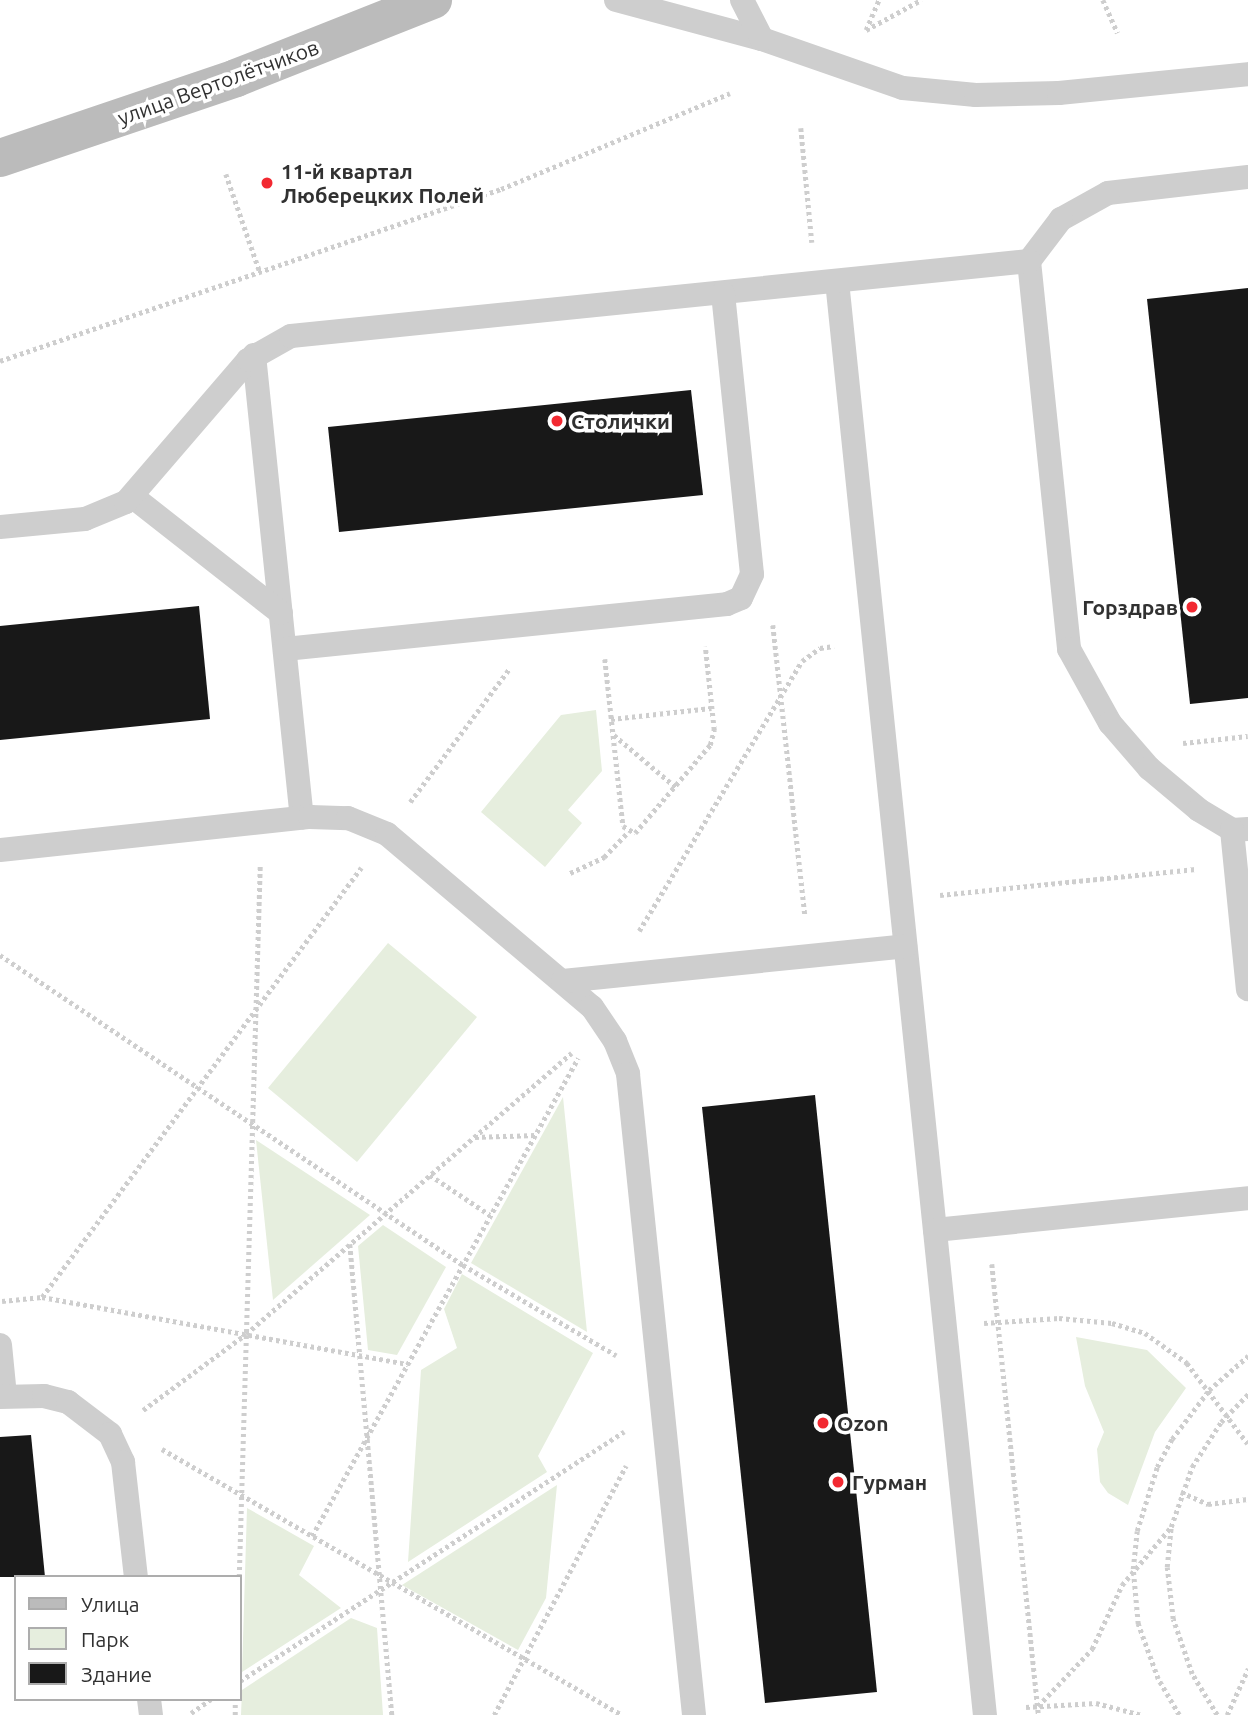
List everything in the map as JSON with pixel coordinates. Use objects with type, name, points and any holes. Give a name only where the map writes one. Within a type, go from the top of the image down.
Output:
[{"type":"main road","name":"улица Вертолётчиков","points":[[0,158],[236,78],[433,0]]},
{"type":"lane","points":[[616,0],[762,39],[903,88],[944,93],[1059,93],[1248,74]]},
{"type":"lane","points":[[742,0],[762,39]]},
{"type":"lane","points":[[1248,177],[1108,193],[1060,219],[1029,261],[1069,649],[1091,693],[1130,749],[1173,790],[1240,830],[1236,866],[1248,989]]},
{"type":"lane","points":[[0,527],[85,519],[105,514],[133,497],[254,355],[291,337],[1029,261]]},
{"type":"lane","points":[[827,282],[874,642],[985,1715]]},
{"type":"lane","points":[[285,649],[700,607],[735,601],[747,592],[752,574],[723,293]]},
{"type":"lane","points":[[254,355],[302,818]]},
{"type":"lane","points":[[133,497],[281,613]]},
{"type":"lane","points":[[0,850],[302,818],[348,818],[387,834],[564,981],[628,1074],[659,1381],[658,1410],[695,1715]]},
{"type":"lane","points":[[564,981],[905,946]]},
{"type":"lane","points":[[935,1230],[1248,1198]]},
{"type":"lane","points":[[0,1345],[3,1397],[44,1396],[68,1402],[116,1430],[124,1462],[136,1575]]},
{"type":"path","points":[[879,0],[866,31],[921,0]]},
{"type":"path","points":[[1103,0],[1118,33]]},
{"type":"path","points":[[0,361],[501,189],[730,93]]},
{"type":"path","points":[[801,128],[827,282]]},
{"type":"path","points":[[226,174],[260,272]]},
{"type":"path","points":[[747,592],[772,621],[809,956]]},
{"type":"path","points":[[570,873],[604,857],[628,832],[642,830],[678,789],[710,745],[711,708],[700,607]]},
{"type":"path","points":[[600,617],[624,826],[628,832]]},
{"type":"path","points":[[42,1297],[544,622]]},
{"type":"path","points":[[611,976],[782,695],[810,654],[874,642]]},
{"type":"path","points":[[611,719],[711,708]]},
{"type":"path","points":[[614,735],[678,789]]},
{"type":"path","points":[[1130,749],[1248,736]]},
{"type":"path","points":[[239,1575],[262,822]]},
{"type":"path","points":[[900,899],[1236,866]]},
{"type":"path","points":[[0,955],[463,1265],[659,1381]]},
{"type":"path","points":[[312,1536],[490,1215],[596,1031]]},
{"type":"path","points":[[596,1031],[246,1334],[116,1430],[241,1495],[622,1715]]},
{"type":"path","points":[[474,1137],[535,1135]]},
{"type":"path","points":[[430,1175],[490,1215]]},
{"type":"path","points":[[988,1225],[1038,1715]]},
{"type":"path","points":[[350,1244],[383,1577],[392,1715]]},
{"type":"path","points":[[0,1301],[42,1297],[408,1364]]},
{"type":"path","points":[[945,1327],[1059,1318],[1131,1328],[1172,1350],[1228,1413],[1248,1444]]},
{"type":"path","points":[[1179,1715],[1146,1650],[1138,1624],[1133,1569],[1141,1515],[1157,1467],[1187,1416],[1209,1390],[1248,1356]]},
{"type":"path","points":[[1217,1715],[1192,1674],[1173,1619],[1167,1567],[1171,1527],[1181,1492],[1207,1441],[1228,1413],[1248,1394]]},
{"type":"path","points":[[242,1680],[658,1410]]},
{"type":"path","points":[[494,1715],[658,1410]]},
{"type":"path","points":[[1181,1492],[1209,1504],[1248,1499]]},
{"type":"path","points":[[1038,1706],[1093,1649],[1114,1598],[1133,1569],[1171,1527]]},
{"type":"path","points":[[1227,1715],[1248,1669]]},
{"type":"path","points":[[187,1715],[209,1701]]},
{"type":"path","points":[[1038,1706],[1096,1703],[1142,1715]]},
{"type":"green space","points":[[596,710],[602,771],[568,810],[582,823],[545,867],[481,812],[561,715]]},
{"type":"green space","points":[[388,943],[477,1017],[357,1162],[268,1088]]},
{"type":"green space","points":[[563,1097],[587,1332],[471,1263]]},
{"type":"green space","points":[[256,1140],[370,1215],[273,1300]]},
{"type":"green space","points":[[383,1225],[446,1267],[397,1355],[368,1350],[358,1246]]},
{"type":"green space","points":[[462,1274],[593,1353],[538,1456],[547,1472],[408,1562],[421,1370],[457,1348],[444,1309]]},
{"type":"green space","points":[[1076,1337],[1147,1350],[1186,1388],[1155,1432],[1128,1505],[1108,1493],[1100,1482],[1097,1449],[1104,1432],[1085,1386]]},
{"type":"green space","points":[[557,1485],[546,1598],[518,1650],[402,1585]]},
{"type":"green space","points":[[247,1508],[314,1546],[299,1575],[341,1608],[242,1672]]},
{"type":"green space","points":[[351,1618],[377,1628],[383,1715],[241,1715],[242,1690]]},
{"type":"building","points":[[1248,288],[1248,698],[1190,704],[1147,299]]},
{"type":"building","points":[[691,390],[703,495],[339,532],[328,427]]},
{"type":"building","points":[[199,606],[210,719],[0,740],[0,626]]},
{"type":"building","points":[[815,1095],[877,1692],[765,1703],[702,1107]]},
{"type":"building","points":[[31,1435],[45,1575],[0,1577],[0,1437]]},
{"type":"place","name":"11-й квартал Люберецких Полей","points":[[267,183]]},
{"type":"place","name":"Столички","points":[[557,421]]},
{"type":"place","name":"Горздрав","points":[[1192,607]]},
{"type":"place","name":"Ozon","points":[[823,1423]]},
{"type":"place","name":"Гурман","points":[[838,1482]]}]
